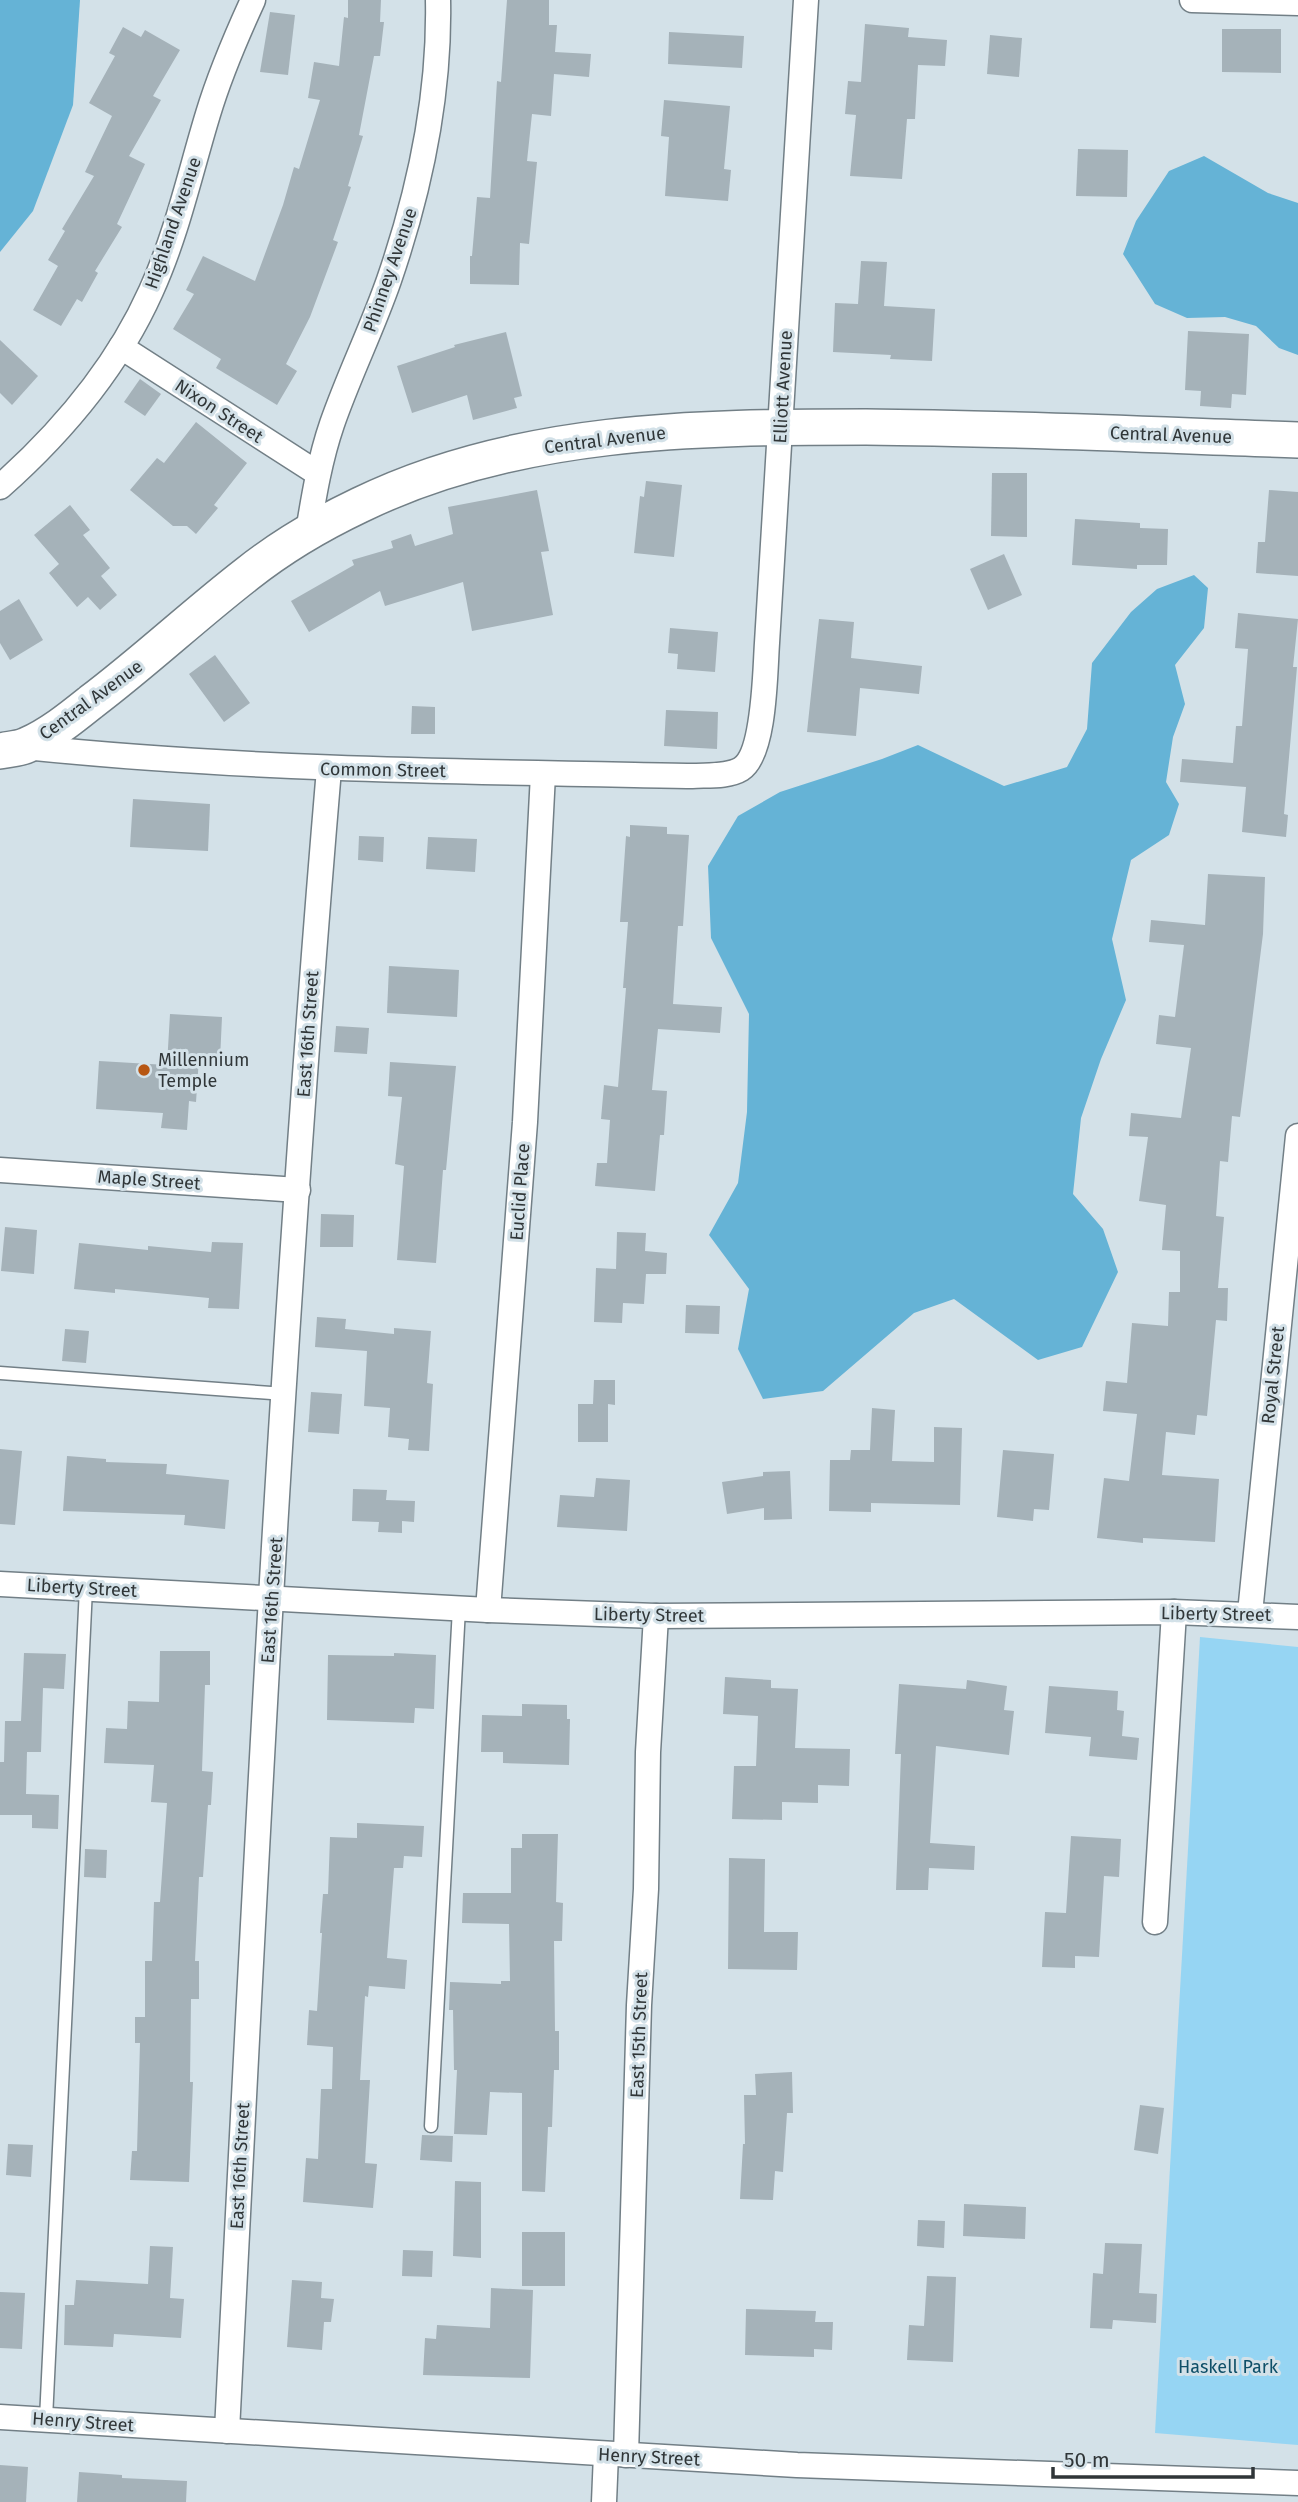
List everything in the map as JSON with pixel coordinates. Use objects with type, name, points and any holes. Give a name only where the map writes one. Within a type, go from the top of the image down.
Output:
[{"type":"street","name":"Highland Avenue","points":[[0,487],[34,457],[74,413],[121,347],[147,299],[165,257],[209,110],[232,44],[253,0]]},
{"type":"street","name":"Phinney Avenue","points":[[308,532],[317,473],[332,423],[388,283],[411,211],[427,141],[436,76],[438,0]]},
{"type":"street","name":"Elliott Avenue","points":[[741,769],[754,750],[759,729],[767,643],[806,0]]},
{"type":"street","points":[[1192,0],[1298,3]]},
{"type":"street","name":"Nixon Street","points":[[121,347],[317,473]]},
{"type":"street","name":"Central Avenue","points":[[12,749],[56,728],[126,675],[247,573],[308,532],[361,504],[409,484],[521,451],[584,440],[651,433],[781,427],[967,428],[1298,440]]},
{"type":"street","name":"Common Street","points":[[12,749],[329,769],[692,776],[730,773],[741,769]]},
{"type":"street","name":"East 16th Street","points":[[227,2431],[272,1598],[298,1189],[329,769]]},
{"type":"street","name":"Euclid Place","points":[[488,1610],[526,1122],[543,774]]},
{"type":"street","name":"Royal Street","points":[[1250,1614],[1298,1136]]},
{"type":"street","name":"Maple Street","points":[[0,1170],[298,1189]]},
{"type":"street","name":"Liberty Street","points":[[0,1584],[488,1610],[656,1616],[1174,1612],[1298,1617]]},
{"type":"street","points":[[1155,1922],[1174,1612]]},
{"type":"street","name":"East 15th Street","points":[[604,2502],[616,2455],[646,1889],[648,1752],[656,1616]]},
{"type":"street","name":"Henry Street","points":[[0,2417],[797,2465],[1298,2483]]},
{"type":"lane","points":[[0,1373],[285,1394]]},
{"type":"lane","points":[[46,2419],[86,1588]]},
{"type":"lane","points":[[431,2126],[459,1608]]},
{"type":"green space","name":"Haskell Park","points":[[1200,1637],[1298,1647],[1298,2445],[1155,2433]]},
{"type":"shaded area","points":[[0,0],[80,0],[73,105],[33,211],[0,252]]},
{"type":"shaded area","points":[[1204,156],[1268,193],[1298,203],[1298,355],[1279,348],[1256,326],[1225,317],[1187,318],[1155,304],[1123,254],[1136,221],[1169,171]]},
{"type":"shaded area","points":[[1194,575],[1208,588],[1204,628],[1175,665],[1185,704],[1173,737],[1166,782],[1179,804],[1169,835],[1131,860],[1112,939],[1126,1000],[1101,1059],[1081,1118],[1073,1194],[1103,1229],[1118,1272],[1082,1347],[1038,1360],[954,1299],[914,1313],[823,1391],[763,1399],[738,1349],[749,1289],[709,1235],[738,1183],[747,1112],[749,1014],[711,938],[708,866],[738,816],[780,792],[918,745],[1004,786],[1067,767],[1087,729],[1092,663],[1131,612],[1157,589]]},
{"type":"building","points":[[348,0],[381,0],[380,22],[384,22],[380,56],[374,56],[359,135],[363,136],[348,186],[351,187],[333,240],[338,242],[310,317],[286,364],[297,371],[277,405],[216,368],[221,359],[173,329],[194,294],[186,290],[203,256],[255,281],[294,167],[299,169],[320,100],[308,98],[314,62],[339,66],[344,17],[348,18]]},
{"type":"building","points":[[507,0],[549,0],[549,25],[557,25],[555,52],[591,54],[589,77],[554,74],[551,116],[532,114],[527,161],[537,162],[529,244],[520,243],[519,285],[470,284],[470,256],[477,197],[490,198],[497,81],[501,82]]},
{"type":"building","points":[[270,12],[295,15],[288,75],[260,72]]},
{"type":"building","points":[[865,24],[909,28],[908,37],[947,40],[945,66],[918,65],[915,119],[907,119],[902,179],[850,176],[856,115],[845,114],[848,81],[861,82]]},
{"type":"building","points":[[123,27],[141,37],[145,30],[180,50],[153,96],[161,100],[129,156],[145,164],[117,224],[122,227],[95,271],[98,273],[82,302],[77,299],[61,326],[33,310],[58,266],[48,260],[65,231],[62,229],[94,176],[85,172],[112,116],[89,103],[115,56],[109,53]]},
{"type":"building","points":[[1222,29],[1281,29],[1281,73],[1222,72]]},
{"type":"building","points":[[669,32],[744,36],[742,68],[668,64]]},
{"type":"building","points":[[990,35],[1022,38],[1019,77],[987,74]]},
{"type":"building","points":[[664,100],[730,106],[724,169],[731,170],[728,201],[665,196],[669,137],[661,136]]},
{"type":"building","points":[[1078,149],[1128,150],[1127,197],[1076,196]]},
{"type":"building","points":[[861,261],[887,262],[884,306],[935,309],[932,361],[890,359],[891,355],[833,352],[835,303],[858,304]]},
{"type":"building","points":[[1188,331],[1249,334],[1246,395],[1232,394],[1231,408],[1200,406],[1201,391],[1185,390]]},
{"type":"building","points":[[506,332],[522,396],[514,398],[517,408],[473,420],[467,395],[412,413],[397,366],[455,347],[454,345]]},
{"type":"building","points":[[0,340],[38,376],[12,405],[0,393]]},
{"type":"building","points":[[140,379],[161,394],[145,416],[124,402]]},
{"type":"building","points":[[196,422],[247,463],[214,505],[218,508],[196,534],[187,526],[173,526],[130,490],[157,458],[164,463]]},
{"type":"building","points":[[992,473],[1027,473],[1027,537],[991,536]]},
{"type":"building","points":[[646,481],[682,485],[674,557],[634,553],[640,496],[644,497]]},
{"type":"building","points":[[537,490],[549,551],[541,552],[553,615],[472,631],[463,582],[385,606],[380,591],[309,632],[291,601],[354,565],[352,560],[393,548],[391,541],[411,534],[415,546],[453,534],[448,507]]},
{"type":"building","points":[[1269,490],[1298,492],[1298,576],[1256,573],[1258,542],[1265,542]]},
{"type":"building","points":[[70,505],[90,530],[83,535],[110,568],[101,576],[117,595],[100,610],[88,597],[77,607],[49,573],[59,564],[34,535]]},
{"type":"building","points":[[1075,519],[1140,523],[1140,528],[1168,529],[1167,565],[1137,565],[1137,569],[1072,565]]},
{"type":"building","points":[[1004,554],[1022,595],[988,610],[970,569]]},
{"type":"building","points":[[19,599],[43,640],[10,660],[0,643],[0,611]]},
{"type":"building","points":[[1238,613],[1298,619],[1293,667],[1297,667],[1284,814],[1288,815],[1286,837],[1242,832],[1246,787],[1180,782],[1182,759],[1233,763],[1236,726],[1242,726],[1248,649],[1235,648]]},
{"type":"building","points":[[819,619],[854,622],[851,658],[922,666],[919,694],[860,688],[856,736],[807,732]]},
{"type":"building","points":[[670,628],[718,632],[715,672],[677,669],[678,654],[668,653]]},
{"type":"building","points":[[215,655],[250,703],[224,722],[189,674]]},
{"type":"building","points":[[412,706],[435,707],[435,734],[411,734]]},
{"type":"building","points":[[666,710],[718,712],[717,749],[664,746]]},
{"type":"building","points":[[133,799],[210,804],[208,851],[130,847]]},
{"type":"building","points":[[630,825],[667,827],[667,834],[689,835],[683,926],[678,926],[673,1004],[722,1007],[720,1033],[658,1029],[652,1090],[667,1091],[664,1135],[660,1135],[655,1191],[595,1186],[597,1163],[607,1163],[610,1120],[601,1119],[604,1085],[618,1087],[628,922],[620,922],[626,836],[630,837]]},
{"type":"building","points":[[359,836],[384,837],[383,862],[358,860]]},
{"type":"building","points":[[428,837],[477,839],[475,872],[426,869]]},
{"type":"building","points":[[1208,874],[1265,877],[1263,934],[1240,1117],[1232,1116],[1228,1162],[1220,1161],[1216,1216],[1224,1217],[1218,1288],[1228,1288],[1227,1321],[1216,1320],[1207,1416],[1197,1415],[1195,1435],[1166,1432],[1162,1475],[1219,1479],[1215,1542],[1143,1538],[1143,1543],[1097,1538],[1104,1478],[1129,1481],[1137,1414],[1103,1411],[1106,1381],[1127,1383],[1132,1323],[1168,1326],[1169,1292],[1180,1292],[1180,1251],[1162,1250],[1166,1205],[1139,1201],[1148,1137],[1129,1136],[1131,1113],[1181,1118],[1191,1048],[1156,1044],[1159,1015],[1175,1017],[1184,945],[1149,942],[1151,920],[1205,925]]},
{"type":"building","points":[[389,966],[459,970],[457,1017],[387,1013]]},
{"type":"building","name":"Millennium Temple","points":[[170,1014],[222,1017],[220,1060],[199,1058],[196,1102],[189,1101],[187,1130],[161,1128],[163,1113],[96,1109],[99,1061],[167,1065]]},
{"type":"building","points":[[336,1026],[369,1028],[367,1054],[334,1052]]},
{"type":"building","points":[[390,1062],[456,1066],[446,1170],[443,1170],[436,1263],[397,1260],[404,1166],[395,1164],[402,1097],[388,1096]]},
{"type":"building","points":[[321,1214],[354,1215],[353,1247],[320,1247]]},
{"type":"building","points":[[5,1227],[37,1230],[34,1274],[1,1271]]},
{"type":"building","points":[[617,1232],[646,1233],[645,1251],[667,1253],[666,1274],[646,1274],[644,1304],[623,1303],[622,1323],[594,1322],[596,1268],[616,1269]]},
{"type":"building","points":[[212,1242],[243,1243],[239,1309],[208,1308],[209,1298],[115,1289],[115,1293],[74,1289],[79,1243],[148,1250],[148,1246],[211,1252]]},
{"type":"building","points":[[686,1305],[720,1306],[719,1334],[685,1333]]},
{"type":"building","points":[[317,1317],[346,1319],[345,1329],[394,1334],[394,1328],[431,1331],[427,1383],[433,1384],[429,1451],[408,1450],[409,1439],[388,1437],[390,1408],[364,1406],[367,1351],[315,1347]]},
{"type":"building","points":[[65,1329],[89,1331],[86,1363],[62,1361]]},
{"type":"building","points":[[594,1380],[615,1380],[615,1405],[608,1404],[608,1442],[578,1442],[578,1404],[593,1404]]},
{"type":"building","points":[[311,1392],[342,1394],[339,1434],[308,1432]]},
{"type":"building","points":[[872,1408],[895,1410],[892,1461],[934,1462],[934,1427],[962,1428],[960,1505],[871,1503],[871,1512],[829,1511],[830,1460],[850,1460],[851,1450],[870,1450]]},
{"type":"building","points":[[0,1449],[22,1451],[15,1525],[0,1524]]},
{"type":"building","points":[[1003,1450],[1054,1454],[1049,1510],[1034,1509],[1033,1521],[997,1517]]},
{"type":"building","points":[[67,1456],[106,1459],[106,1462],[167,1464],[166,1474],[229,1480],[225,1529],[184,1525],[185,1515],[63,1511]]},
{"type":"building","points":[[790,1471],[792,1519],[764,1520],[764,1508],[727,1514],[722,1482],[763,1476],[763,1472]]},
{"type":"building","points":[[596,1478],[630,1480],[627,1531],[557,1527],[560,1495],[594,1497]]},
{"type":"building","points":[[353,1489],[387,1490],[386,1500],[415,1501],[414,1522],[402,1521],[402,1533],[378,1532],[379,1522],[352,1521]]},
{"type":"building","points":[[160,1651],[210,1651],[210,1685],[205,1685],[202,1771],[213,1772],[203,1877],[199,1877],[195,1961],[199,1961],[199,1999],[191,1999],[190,2082],[193,2082],[189,2182],[130,2180],[132,2151],[137,2151],[140,2043],[135,2043],[135,2017],[145,2017],[145,1961],[152,1961],[154,1902],[160,1902],[167,1803],[151,1802],[154,1765],[104,1763],[106,1728],[127,1729],[128,1701],[159,1702]]},
{"type":"building","points":[[24,1653],[66,1654],[64,1689],[43,1688],[41,1752],[27,1752],[26,1794],[59,1795],[58,1829],[32,1828],[32,1815],[0,1815],[0,1762],[4,1762],[5,1721],[21,1721]]},
{"type":"building","points":[[394,1653],[436,1655],[434,1709],[415,1708],[414,1723],[327,1720],[328,1655],[394,1656]]},
{"type":"building","points":[[725,1677],[771,1680],[771,1688],[798,1689],[795,1748],[850,1749],[849,1786],[818,1785],[818,1803],[782,1802],[782,1820],[732,1819],[734,1766],[756,1766],[758,1716],[723,1714]]},
{"type":"building","points":[[967,1680],[1007,1686],[1004,1710],[1014,1711],[1009,1755],[936,1746],[930,1843],[975,1846],[974,1870],[929,1868],[928,1890],[896,1890],[901,1754],[895,1754],[899,1684],[966,1689]]},
{"type":"building","points":[[1049,1686],[1118,1691],[1117,1710],[1124,1711],[1122,1736],[1139,1738],[1137,1760],[1089,1756],[1091,1737],[1045,1733]]},
{"type":"building","points":[[522,1704],[567,1705],[567,1719],[570,1719],[569,1765],[503,1763],[503,1752],[481,1752],[482,1715],[522,1716]]},
{"type":"building","points":[[357,1823],[424,1826],[422,1857],[404,1856],[403,1868],[394,1868],[387,1958],[407,1960],[405,1989],[369,1986],[368,1997],[365,1996],[360,2080],[370,2080],[365,2163],[377,2164],[373,2208],[303,2202],[306,2158],[318,2159],[321,2089],[332,2089],[333,2047],[307,2045],[309,2010],[317,2011],[320,1933],[323,1894],[328,1894],[330,1837],[357,1838]]},
{"type":"building","points":[[522,1834],[558,1834],[556,1902],[563,1903],[562,1941],[554,1941],[555,2031],[559,2031],[559,2070],[554,2070],[552,2127],[548,2127],[545,2192],[522,2191],[522,2093],[490,2092],[487,2135],[454,2134],[457,2070],[454,2070],[453,2010],[449,2010],[450,1982],[501,1984],[501,1981],[510,1981],[509,1924],[462,1923],[463,1893],[511,1893],[511,1848],[522,1848]]},
{"type":"building","points":[[1071,1836],[1121,1839],[1119,1877],[1104,1876],[1099,1957],[1075,1956],[1075,1968],[1042,1967],[1045,1912],[1066,1913]]},
{"type":"building","points":[[85,1849],[107,1850],[106,1878],[84,1877]]},
{"type":"building","points":[[729,1858],[765,1859],[764,1932],[798,1932],[797,1970],[728,1969]]},
{"type":"building","points":[[792,2072],[793,2113],[787,2113],[783,2172],[775,2171],[773,2200],[740,2199],[745,2144],[744,2095],[756,2095],[755,2074]]},
{"type":"building","points":[[1140,2105],[1164,2108],[1158,2154],[1134,2150]]},
{"type":"building","points":[[422,2135],[453,2136],[452,2162],[420,2160]]},
{"type":"building","points":[[8,2144],[33,2145],[31,2177],[6,2175]]},
{"type":"building","points":[[455,2181],[481,2182],[481,2258],[453,2256]]},
{"type":"building","points":[[964,2204],[1026,2207],[1025,2239],[963,2236]]},
{"type":"building","points":[[918,2220],[945,2221],[944,2248],[917,2246]]},
{"type":"building","points":[[522,2232],[565,2232],[565,2286],[522,2286]]},
{"type":"building","points":[[1105,2243],[1142,2244],[1139,2293],[1157,2294],[1156,2323],[1113,2320],[1112,2329],[1090,2328],[1093,2273],[1103,2274]]},
{"type":"building","points":[[150,2246],[173,2247],[170,2298],[184,2299],[181,2338],[114,2334],[113,2347],[64,2345],[65,2305],[74,2305],[76,2280],[148,2284]]},
{"type":"building","points":[[403,2250],[433,2251],[432,2277],[402,2276]]},
{"type":"building","points":[[927,2276],[956,2277],[953,2362],[907,2360],[909,2325],[924,2326]]},
{"type":"building","points":[[292,2280],[322,2282],[321,2298],[334,2299],[331,2322],[324,2322],[322,2350],[287,2347]]},
{"type":"building","points":[[491,2288],[533,2290],[530,2378],[423,2375],[425,2338],[436,2339],[437,2325],[490,2328]]},
{"type":"building","points":[[0,2292],[25,2293],[22,2349],[0,2348]]},
{"type":"building","points":[[746,2309],[816,2311],[815,2322],[833,2322],[832,2350],[814,2349],[814,2357],[745,2355]]},
{"type":"building","points":[[0,2465],[28,2467],[26,2502],[0,2502]]},
{"type":"building","points":[[79,2472],[122,2475],[122,2478],[187,2481],[186,2502],[77,2502]]},
{"type":"place","name":"Millennium Temple","points":[[144,1070]]}]
